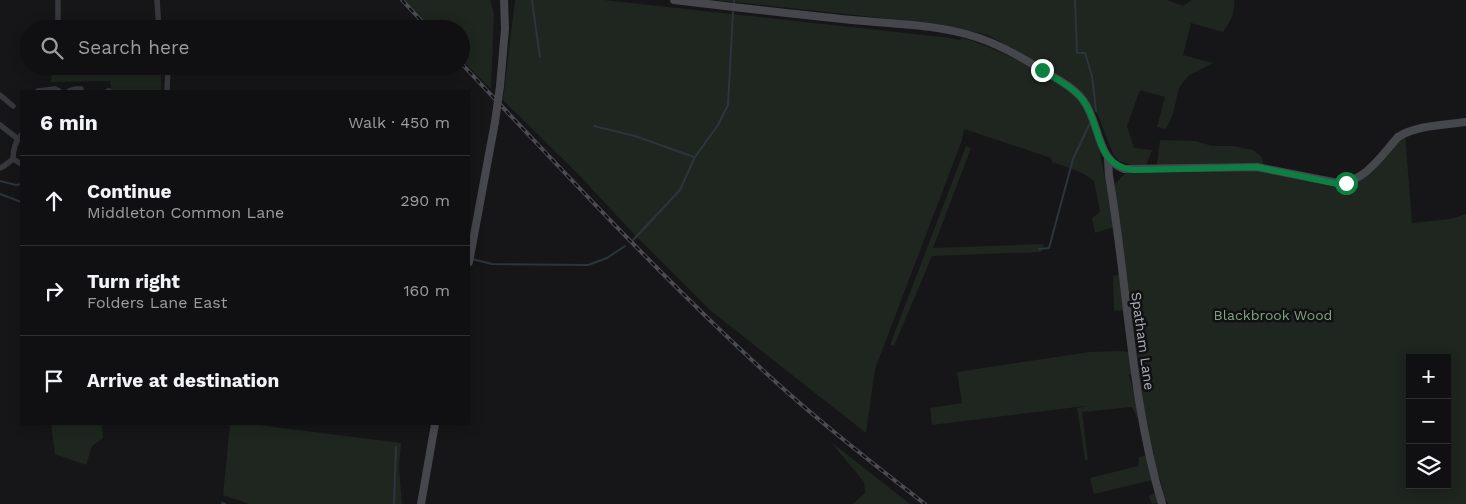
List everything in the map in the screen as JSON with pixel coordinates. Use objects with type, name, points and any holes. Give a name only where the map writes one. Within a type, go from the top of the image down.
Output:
[{"type":"street","points":[[58,0],[58,20]]},
{"type":"street","points":[[157,0],[158,20]]},
{"type":"street","points":[[470,257],[495,122],[500,86],[506,0]]},
{"type":"street","name":"Spatham Lane","points":[[674,0],[961,32],[984,40],[1042,70],[1077,93],[1087,106],[1108,159],[1138,401],[1151,467],[1162,504]]},
{"type":"street","points":[[167,90],[168,75]]},
{"type":"street","points":[[72,90],[81,89]]},
{"type":"street","points":[[0,95],[13,106]]},
{"type":"street","points":[[1108,159],[1116,166],[1124,169],[1257,167],[1338,184],[1346,183],[1364,174],[1398,137],[1404,133],[1417,129],[1466,122]]},
{"type":"street","points":[[0,125],[20,137],[13,151],[13,159]]},
{"type":"street","points":[[13,159],[20,163]]},
{"type":"street","points":[[0,168],[13,159]]},
{"type":"street","points":[[1110,180],[1124,169]]},
{"type":"street","points":[[421,504],[435,425]]},
{"type":"green space","points":[[404,0],[490,0],[494,13],[491,89],[470,68],[470,20],[423,20]]},
{"type":"green space","name":"Blackbrook Wood","points":[[515,0],[604,0],[959,40],[962,38],[975,42],[1045,75],[1061,85],[1083,104],[1092,124],[1108,192],[1127,171],[1156,170],[1160,140],[1196,141],[1212,146],[1233,146],[1253,150],[1261,156],[1265,169],[1339,182],[1365,175],[1405,133],[1412,223],[1450,219],[1466,214],[1466,504],[1168,504],[1167,501],[1152,504],[1149,496],[1163,489],[1160,478],[1094,494],[1090,478],[1138,466],[1139,457],[1154,454],[1132,407],[1082,412],[1088,460],[1085,460],[1077,408],[1085,406],[932,425],[930,408],[962,403],[957,372],[1089,352],[1134,352],[1126,310],[1114,311],[1113,276],[1123,274],[1119,225],[1095,233],[1092,218],[1100,212],[1094,181],[1079,172],[1052,162],[1051,158],[964,129],[962,140],[875,369],[866,433],[711,311],[632,232],[578,174],[503,100]],"holes":[[[1139,373],[1141,393],[1134,394],[1129,375]]]},
{"type":"green space","points":[[715,0],[1167,0],[1183,6],[1192,0],[1234,0],[1234,9],[1232,17],[1223,32],[1191,23],[1183,55],[1213,63],[1188,76],[1179,88],[1173,114],[1166,129],[1157,127],[1165,97],[1140,90],[1127,126],[1134,148],[1152,150],[1146,166],[1131,165],[1119,161],[1113,154],[1098,115],[1083,95],[1068,82],[1049,69],[988,35],[938,24]]},
{"type":"green space","points":[[52,75],[161,75],[161,90],[111,90],[110,81],[51,82]]},
{"type":"green space","points":[[966,146],[971,148],[933,248],[1044,244],[1041,252],[932,256],[894,346],[890,345]]},
{"type":"green space","points":[[51,425],[102,425],[103,438],[92,446],[86,465],[55,454]]},
{"type":"green space","points":[[230,425],[259,425],[401,443],[399,467],[402,504],[249,504],[223,495]]},
{"type":"green space","points":[[831,442],[910,504],[853,504],[865,493],[864,482]]},
{"type":"waterway","points":[[532,0],[540,57]]},
{"type":"waterway","points":[[1075,0],[1077,53],[1085,53],[1092,76],[1096,111]]},
{"type":"waterway","points":[[633,240],[680,190],[695,157],[718,125],[728,105],[733,12]]},
{"type":"waterway","points":[[1039,249],[1049,248],[1073,159],[1090,123]]},
{"type":"waterway","points":[[594,126],[635,136],[694,157]]},
{"type":"waterway","points":[[0,181],[20,184]]},
{"type":"waterway","points":[[0,194],[20,202]]},
{"type":"waterway","points":[[472,259],[492,264],[588,265],[607,258],[625,246]]},
{"type":"waterway","points":[[394,504],[396,447]]},
{"type":"railway","points":[[402,0],[421,20]]},
{"type":"railway","points":[[470,72],[611,221],[727,337],[805,408],[925,504]]},
{"type":"route","points":[[1042,70],[1065,84],[1082,99],[1091,114],[1108,159],[1120,168],[1134,170],[1257,167],[1338,184],[1346,183]]}]
